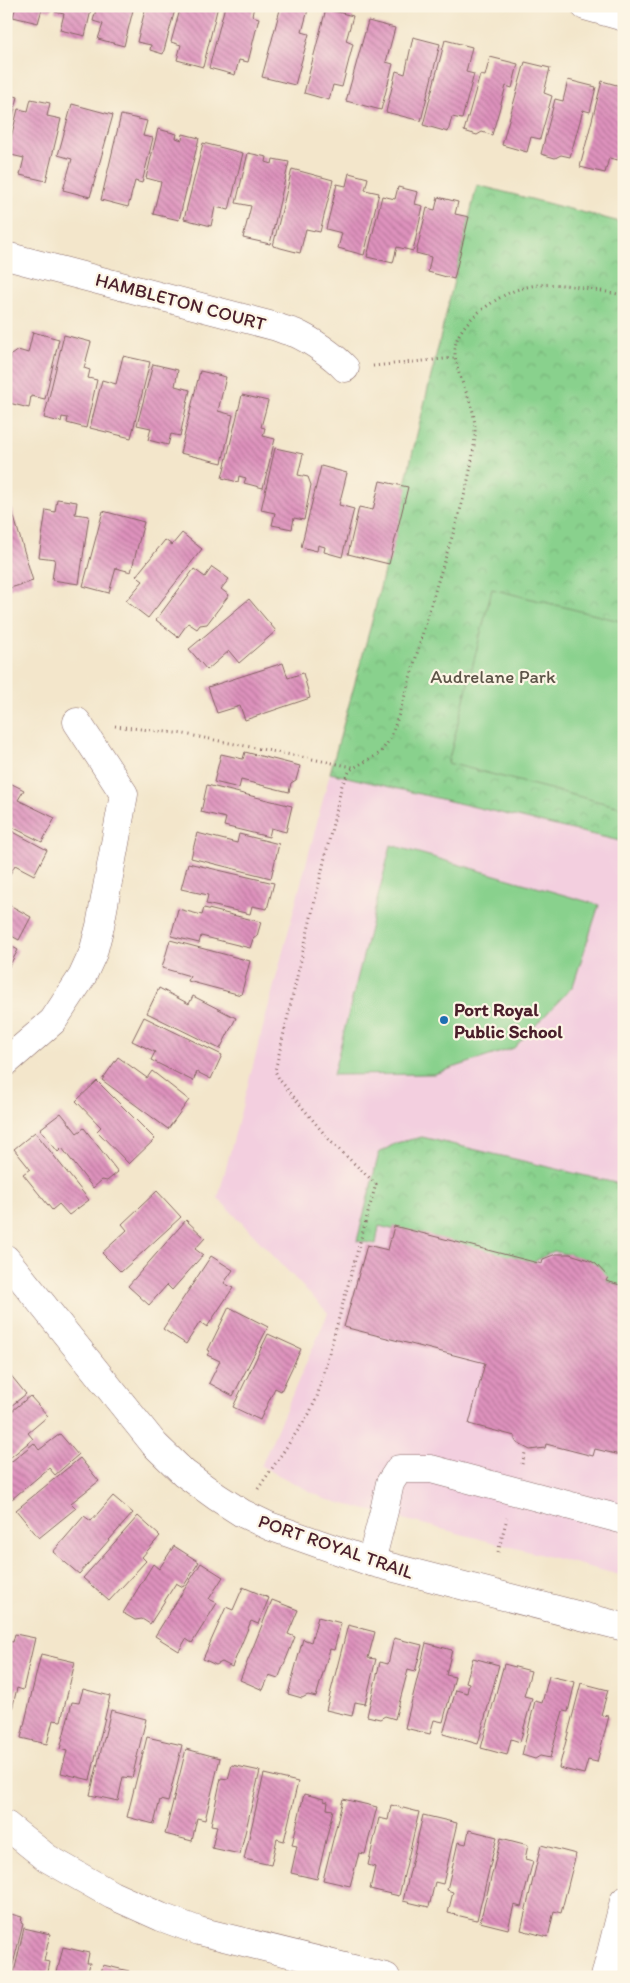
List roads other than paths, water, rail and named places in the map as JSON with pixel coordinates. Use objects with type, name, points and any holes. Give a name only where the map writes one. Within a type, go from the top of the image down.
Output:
[{"type":"street","points":[[585,6],[624,16]]},
{"type":"street","name":"HAMBLETON COURT","points":[[6,256],[276,326],[296,334],[336,358],[345,368]]},
{"type":"street","points":[[6,1062],[54,1021],[82,977],[93,953],[100,926],[124,794],[77,722]]},
{"type":"street","name":"PORT ROYAL TRAIL","points":[[6,1259],[155,1445],[184,1473],[242,1513],[276,1529],[371,1562],[624,1627]]},
{"type":"street","points":[[371,1562],[390,1483],[399,1469],[431,1469],[624,1520]]},
{"type":"street","points":[[6,1824],[47,1858],[112,1895],[161,1917],[199,1931],[386,1977]]},
{"type":"street","points":[[605,1977],[624,1901]]},
{"type":"place","name":"Port Royal Public School","points":[[444,1020]]},
{"type":"park label","name":"Audrelane Park","points":[[493,676]]}]
